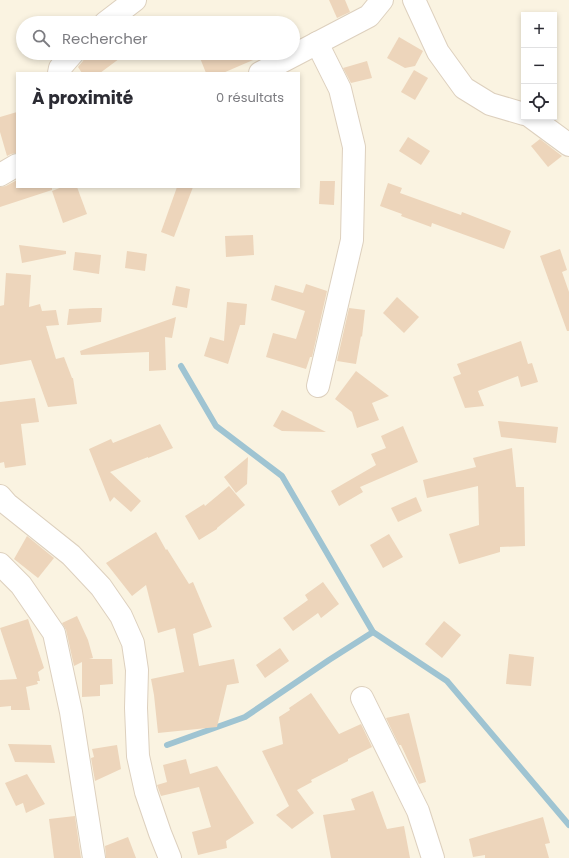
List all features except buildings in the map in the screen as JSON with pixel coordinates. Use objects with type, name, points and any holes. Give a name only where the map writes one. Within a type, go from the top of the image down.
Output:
[{"type":"street","points":[[113,16],[135,0]]},
{"type":"street","points":[[300,52],[368,16],[382,0]]},
{"type":"street","points":[[414,0],[438,52],[464,88],[490,104],[521,113]]},
{"type":"street","points":[[317,43],[340,89],[354,147],[352,240],[318,386]]},
{"type":"street","points":[[59,72],[60,68],[67,60]]},
{"type":"street","points":[[262,72],[285,60]]},
{"type":"street","points":[[535,120],[569,145]]},
{"type":"street","points":[[0,175],[16,167]]},
{"type":"street","points":[[0,496],[7,504],[71,555],[101,587],[121,616],[133,643],[137,670],[136,708],[138,756],[146,792],[170,858]]},
{"type":"street","points":[[0,564],[21,585],[54,633],[71,712],[94,858]]},
{"type":"street","points":[[362,698],[418,811],[433,858]]},
{"type":"waterway","points":[[181,366],[216,426],[282,476],[373,632],[447,681],[569,825]]},
{"type":"waterway","points":[[167,745],[245,717],[373,632]]}]
